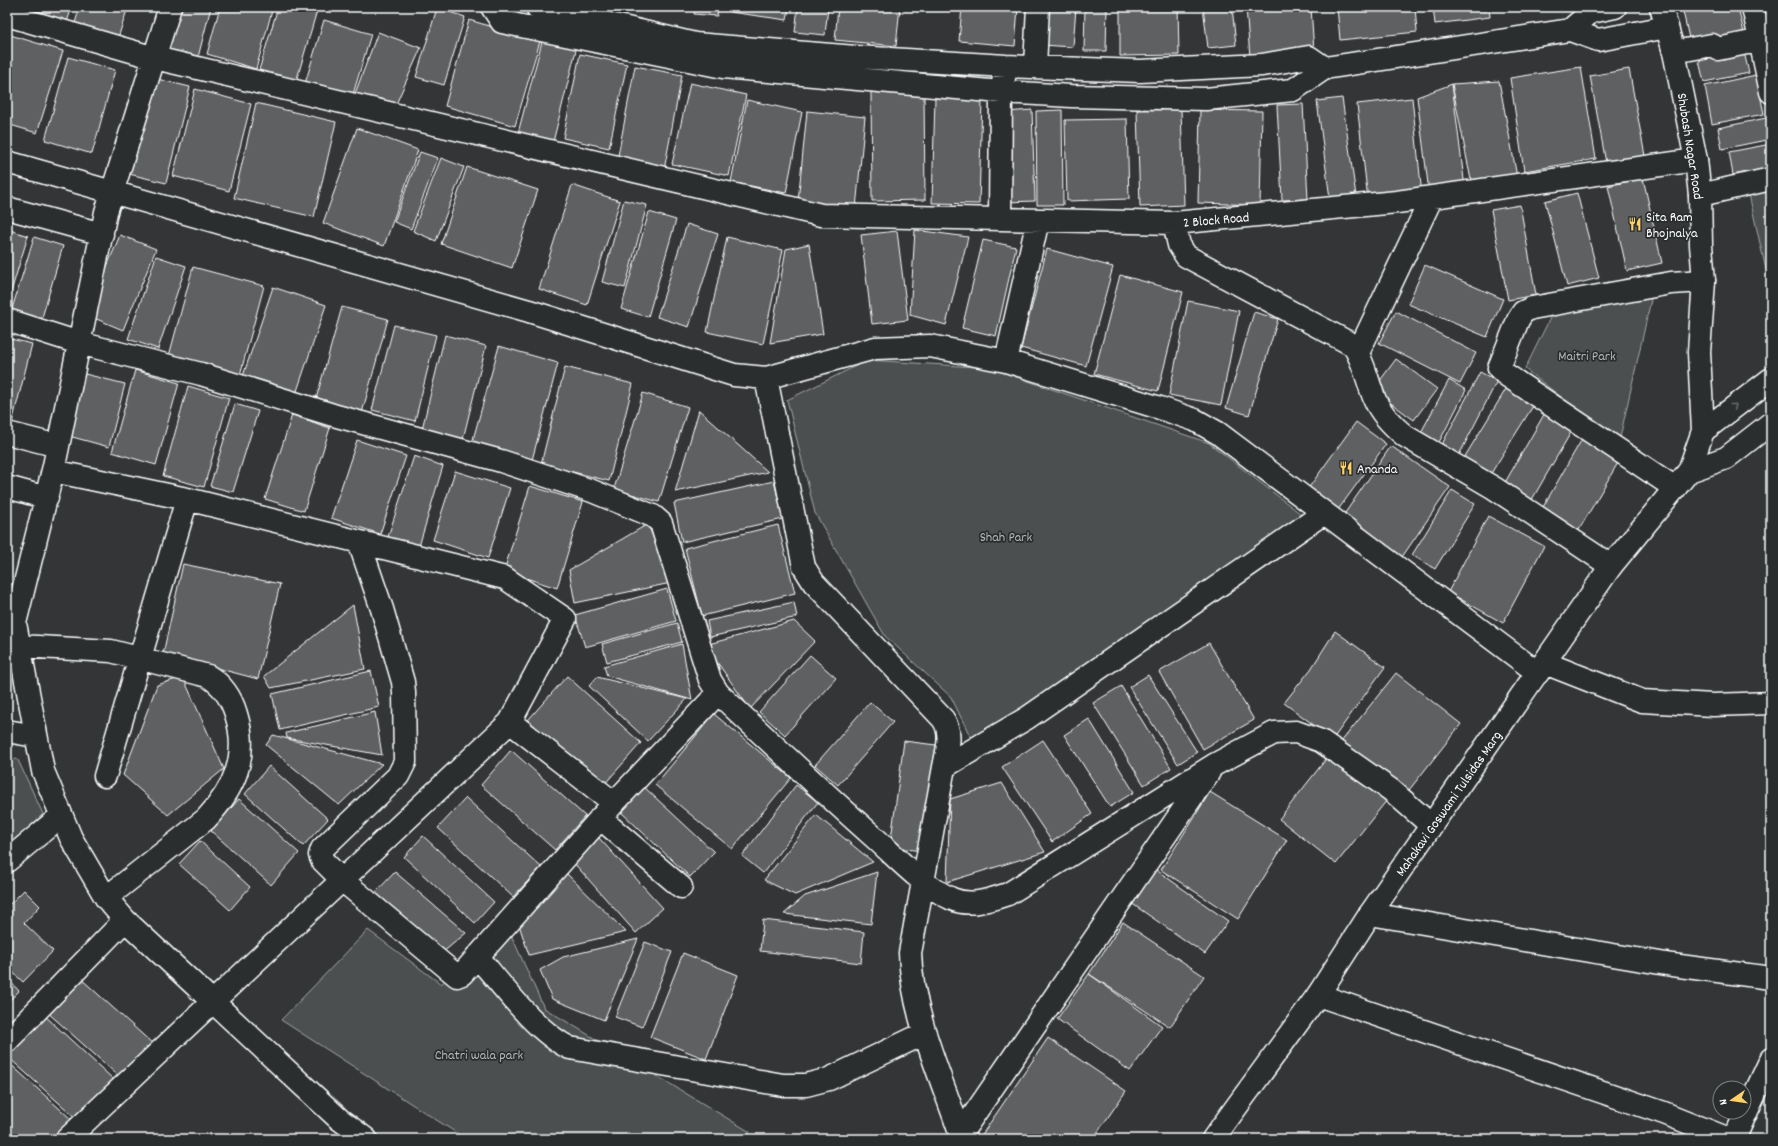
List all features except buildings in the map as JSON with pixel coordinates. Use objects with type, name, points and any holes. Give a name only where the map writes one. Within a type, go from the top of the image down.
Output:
[{"type":"street","points":[[170,7],[112,193],[102,234],[53,471],[11,622],[20,646],[42,771],[70,838],[106,898],[125,920],[339,1119],[366,1139]]},
{"type":"street","points":[[492,7],[502,22],[723,67],[1002,92],[1071,96],[1206,99],[1293,90],[1325,68],[1570,30],[1598,40],[1664,17]]},
{"type":"street","points":[[537,7],[695,44],[856,57],[1006,66],[1140,71],[1262,65],[1309,57],[1325,68]]},
{"type":"street","points":[[1035,66],[1038,7]]},
{"type":"street","points":[[1570,30],[1591,12],[1615,7]]},
{"type":"street","name":"2 Block Road","points":[[7,15],[154,58],[821,214],[1174,223],[1432,197],[1696,160]]},
{"type":"street","name":"Shubash Nagar Road","points":[[1664,17],[1674,52],[1696,160],[1700,195],[1701,245],[1704,281],[1699,352],[1703,431]]},
{"type":"street","points":[[1674,52],[1712,45],[1718,49],[1761,23],[1771,92]]},
{"type":"street","points":[[1000,219],[1002,92],[1006,66]]},
{"type":"street","points":[[7,162],[529,311],[734,375],[766,378],[875,348],[901,346],[930,346],[1006,361],[1195,420],[1218,433],[1324,513],[1542,668],[1642,701],[1713,705],[1771,704]]},
{"type":"street","points":[[1700,195],[1771,179]]},
{"type":"street","points":[[1358,353],[1432,197]]},
{"type":"street","points":[[7,208],[102,234]]},
{"type":"street","points":[[1006,361],[1038,220]]},
{"type":"street","points":[[1174,223],[1179,245],[1186,256],[1353,345],[1358,353],[1376,401],[1392,426],[1405,436],[1494,488],[1611,566]]},
{"type":"street","points":[[1675,488],[1499,368],[1518,320],[1523,312],[1532,308],[1671,283],[1704,281]]},
{"type":"street","points":[[7,320],[80,343],[201,374],[333,416],[501,461],[592,491],[653,516],[660,523],[710,680],[718,692],[811,782],[924,882],[952,899],[963,902],[987,901],[1008,894],[1214,765],[1274,733],[1296,732],[1321,741],[1391,790],[1432,826]]},
{"type":"street","points":[[766,378],[804,568],[814,584],[946,724],[948,728],[948,745],[910,953],[910,974],[925,1033],[961,1137]]},
{"type":"street","points":[[1703,431],[1771,379]]},
{"type":"street","name":"Mahakavi Goswami Tulsidas Marg","points":[[1690,471],[1726,458],[1771,423]]},
{"type":"street","name":"Mahakavi Goswami Tulsidas Marg","points":[[1213,1139],[1318,995],[1370,914],[1542,668],[1611,566],[1690,471],[1703,431]]},
{"type":"street","points":[[7,433],[58,446]]},
{"type":"street","points":[[53,471],[187,499],[505,578],[564,619],[510,722],[67,1139]]},
{"type":"street","points":[[7,487],[46,498]]},
{"type":"street","points":[[105,776],[141,659],[187,499]]},
{"type":"street","points":[[944,767],[1027,718],[1324,513]]},
{"type":"street","points":[[359,542],[382,609],[402,682],[404,692],[405,762],[398,776],[322,849],[320,855],[322,860],[342,880],[457,976],[462,974],[607,811],[718,692]]},
{"type":"street","points":[[20,646],[111,651],[208,676],[220,683],[233,706],[241,734],[242,747],[236,775],[231,786],[217,807],[206,819],[106,898]]},
{"type":"street","points":[[510,722],[607,811],[681,887]]},
{"type":"street","points":[[7,731],[36,736]]},
{"type":"street","points":[[961,1137],[1214,765]]},
{"type":"street","points":[[7,861],[61,816]]},
{"type":"street","points":[[1370,914],[1672,965],[1771,978]]},
{"type":"street","points":[[7,1041],[125,920]]},
{"type":"street","points":[[477,956],[544,1033],[570,1048],[760,1081],[806,1085],[829,1079],[925,1033]]},
{"type":"street","points":[[1318,995],[1664,1113],[1729,1139]]},
{"type":"street","points":[[1734,1139],[1771,1059]]},
{"type":"green space","points":[[1771,184],[1771,292],[1748,190]]},
{"type":"green space","name":"Maitri Park","points":[[1653,291],[1619,442],[1525,369],[1554,310]]},
{"type":"green space","name":"Shah Park","points":[[868,360],[990,368],[1209,443],[1310,521],[972,740],[951,697],[885,636],[815,513],[787,400]]},
{"type":"green space","points":[[7,756],[18,760],[43,814],[7,848]]},
{"type":"green space","name":"Chatri wala park","points":[[508,928],[544,1008],[750,1132],[745,1139],[466,1139],[281,1020],[368,930],[441,984]]},
{"type":"place","name":"Sita Ram Bhojnalya","points":[[1635,224]]},
{"type":"place","name":"Ananda","points":[[1346,468]]}]
